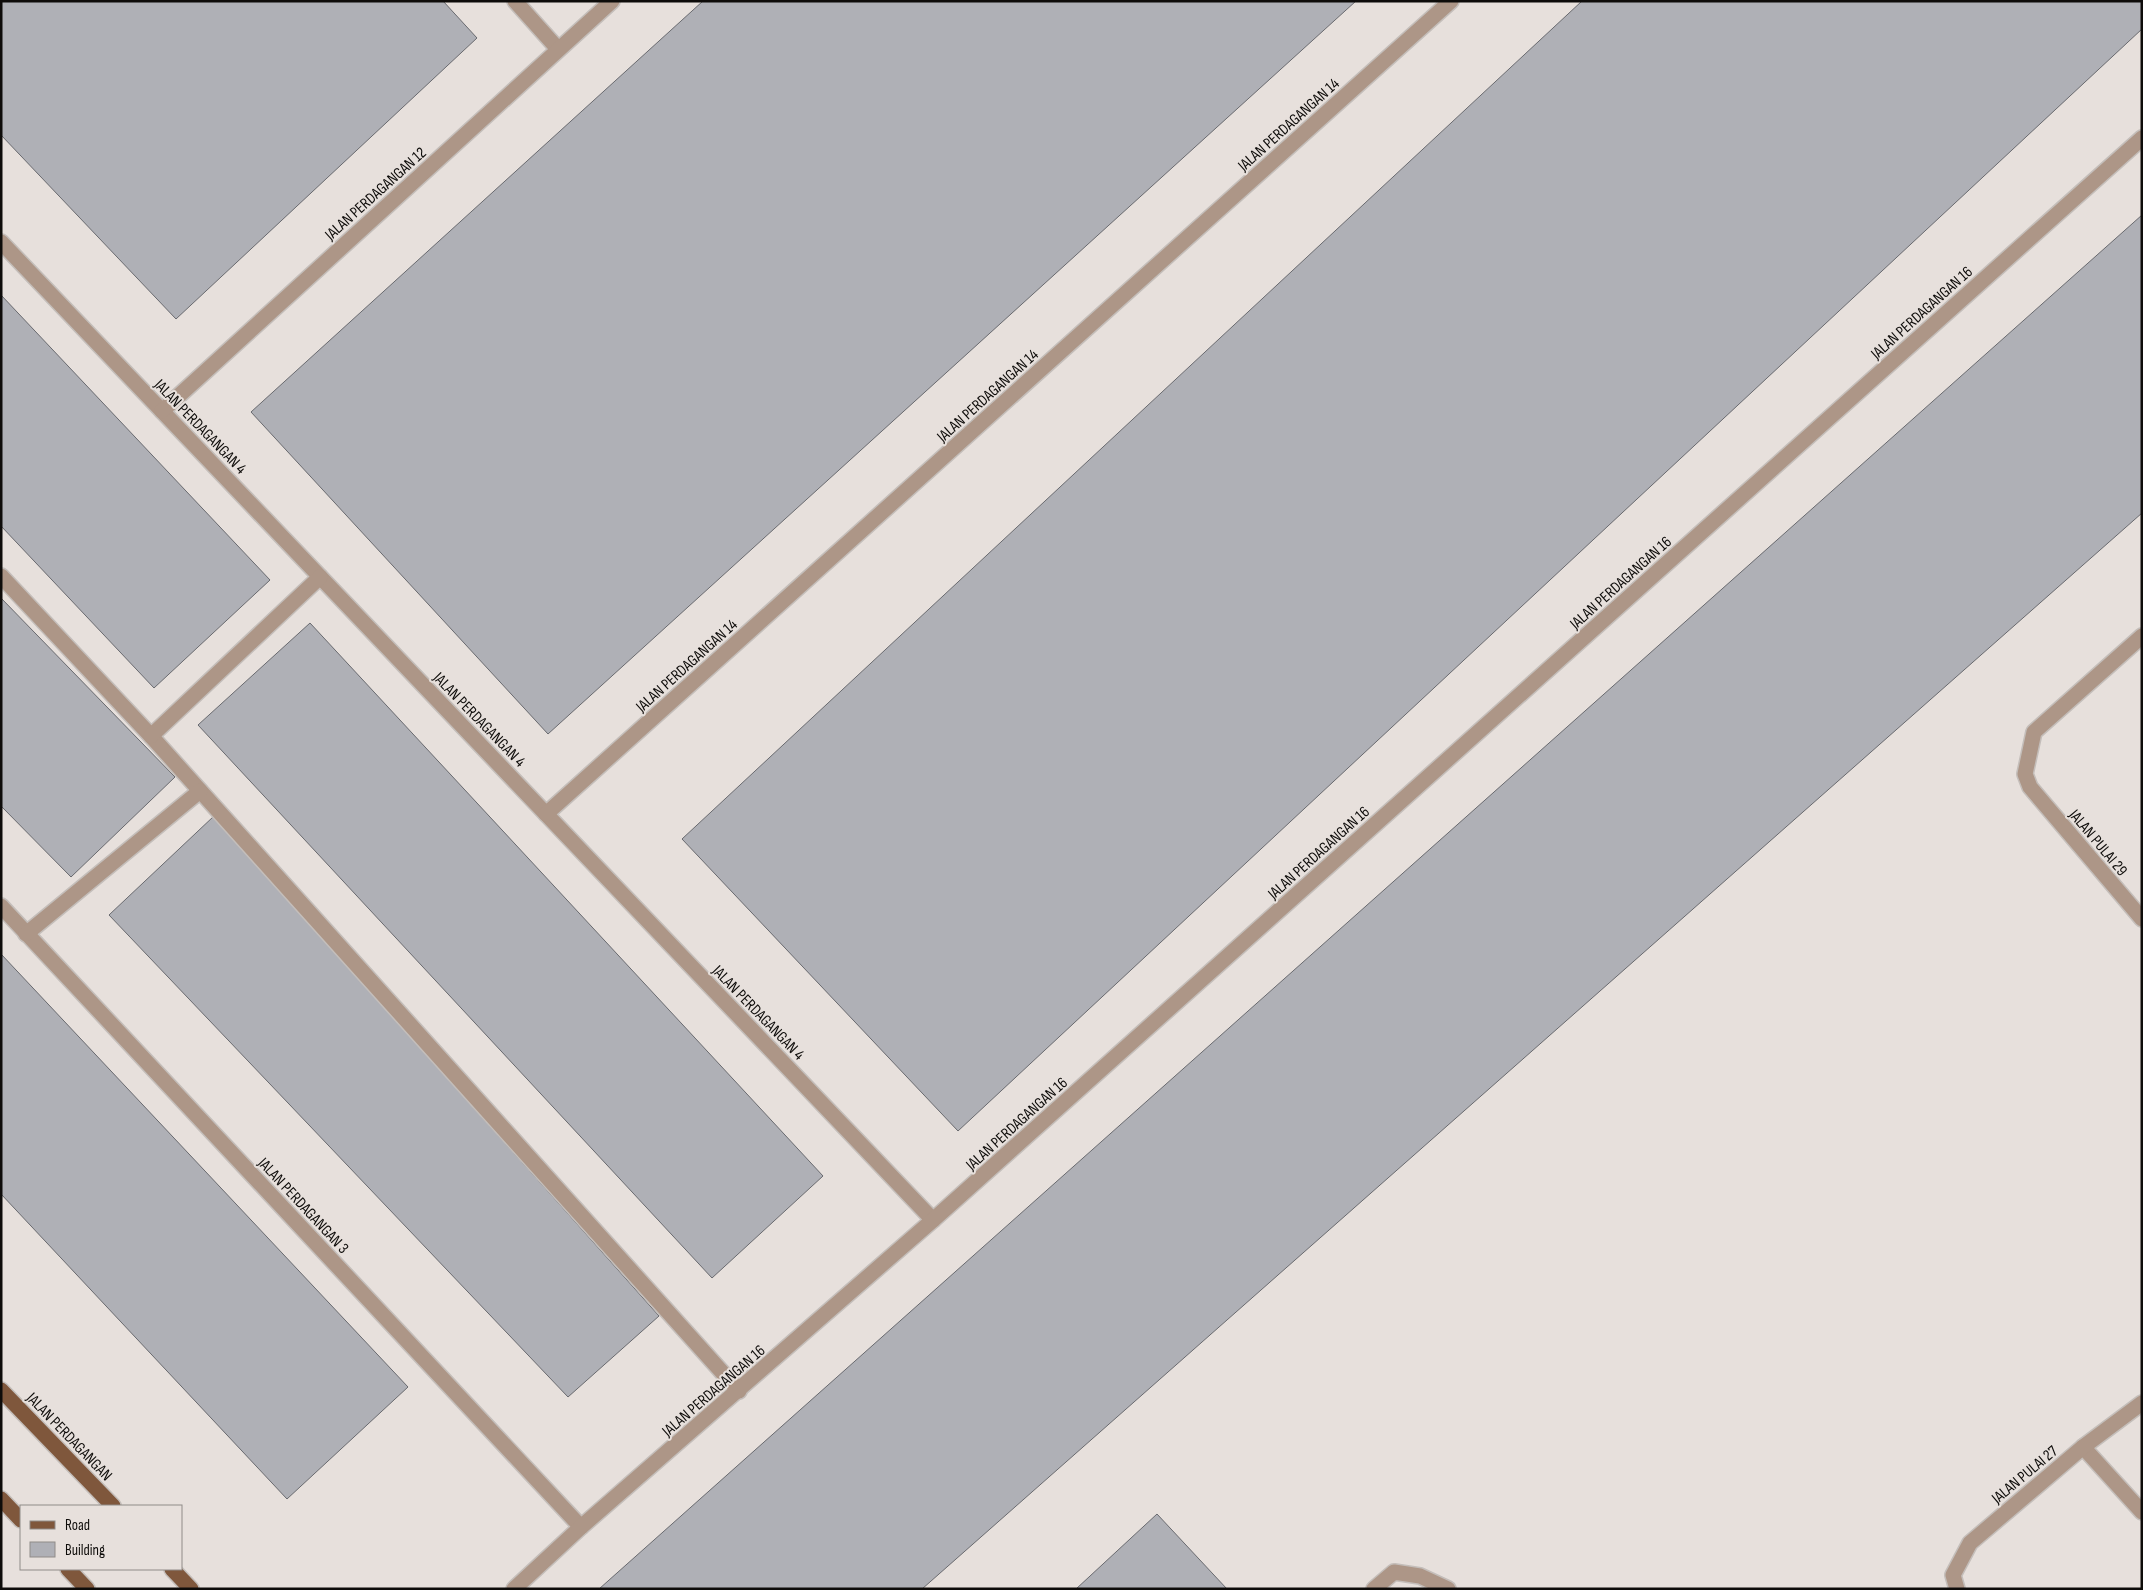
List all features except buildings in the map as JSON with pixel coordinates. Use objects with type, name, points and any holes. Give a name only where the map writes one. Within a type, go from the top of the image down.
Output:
[{"type":"main road","name":"JALAN PERDAGANGAN","points":[[1,1390],[112,1505]]},
{"type":"main road","points":[[1,1499],[20,1519]]},
{"type":"main road","points":[[69,1570],[87,1589]]},
{"type":"main road","points":[[173,1570],[191,1589]]},
{"type":"street","points":[[515,1],[558,49]]},
{"type":"street","name":"JALAN PERDAGANGAN 12","points":[[162,411],[612,1]]},
{"type":"street","name":"JALAN PERDAGANGAN 14","points":[[546,814],[1451,1]]},
{"type":"street","name":"JALAN PERDAGANGAN 16","points":[[514,1589],[581,1527],[934,1220],[2142,138]]},
{"type":"street","name":"JALAN PERDAGANGAN 4","points":[[1,242],[934,1220]]},
{"type":"street","points":[[1,576],[151,736],[739,1391]]},
{"type":"street","points":[[151,736],[320,577]]},
{"type":"street","name":"JALAN PULAI 29","points":[[2142,636],[2034,732],[2025,774],[2030,787],[2142,919]]},
{"type":"street","points":[[26,934],[200,791]]},
{"type":"street","name":"JALAN PERDAGANGAN 3","points":[[1,906],[581,1527]]},
{"type":"street","name":"JALAN PULAI 27","points":[[1957,1589],[1953,1575],[1970,1543],[2083,1447],[2142,1403]]},
{"type":"street","points":[[2083,1447],[2142,1512]]},
{"type":"street","points":[[1374,1589],[1394,1572],[1420,1576],[1448,1588]]}]
